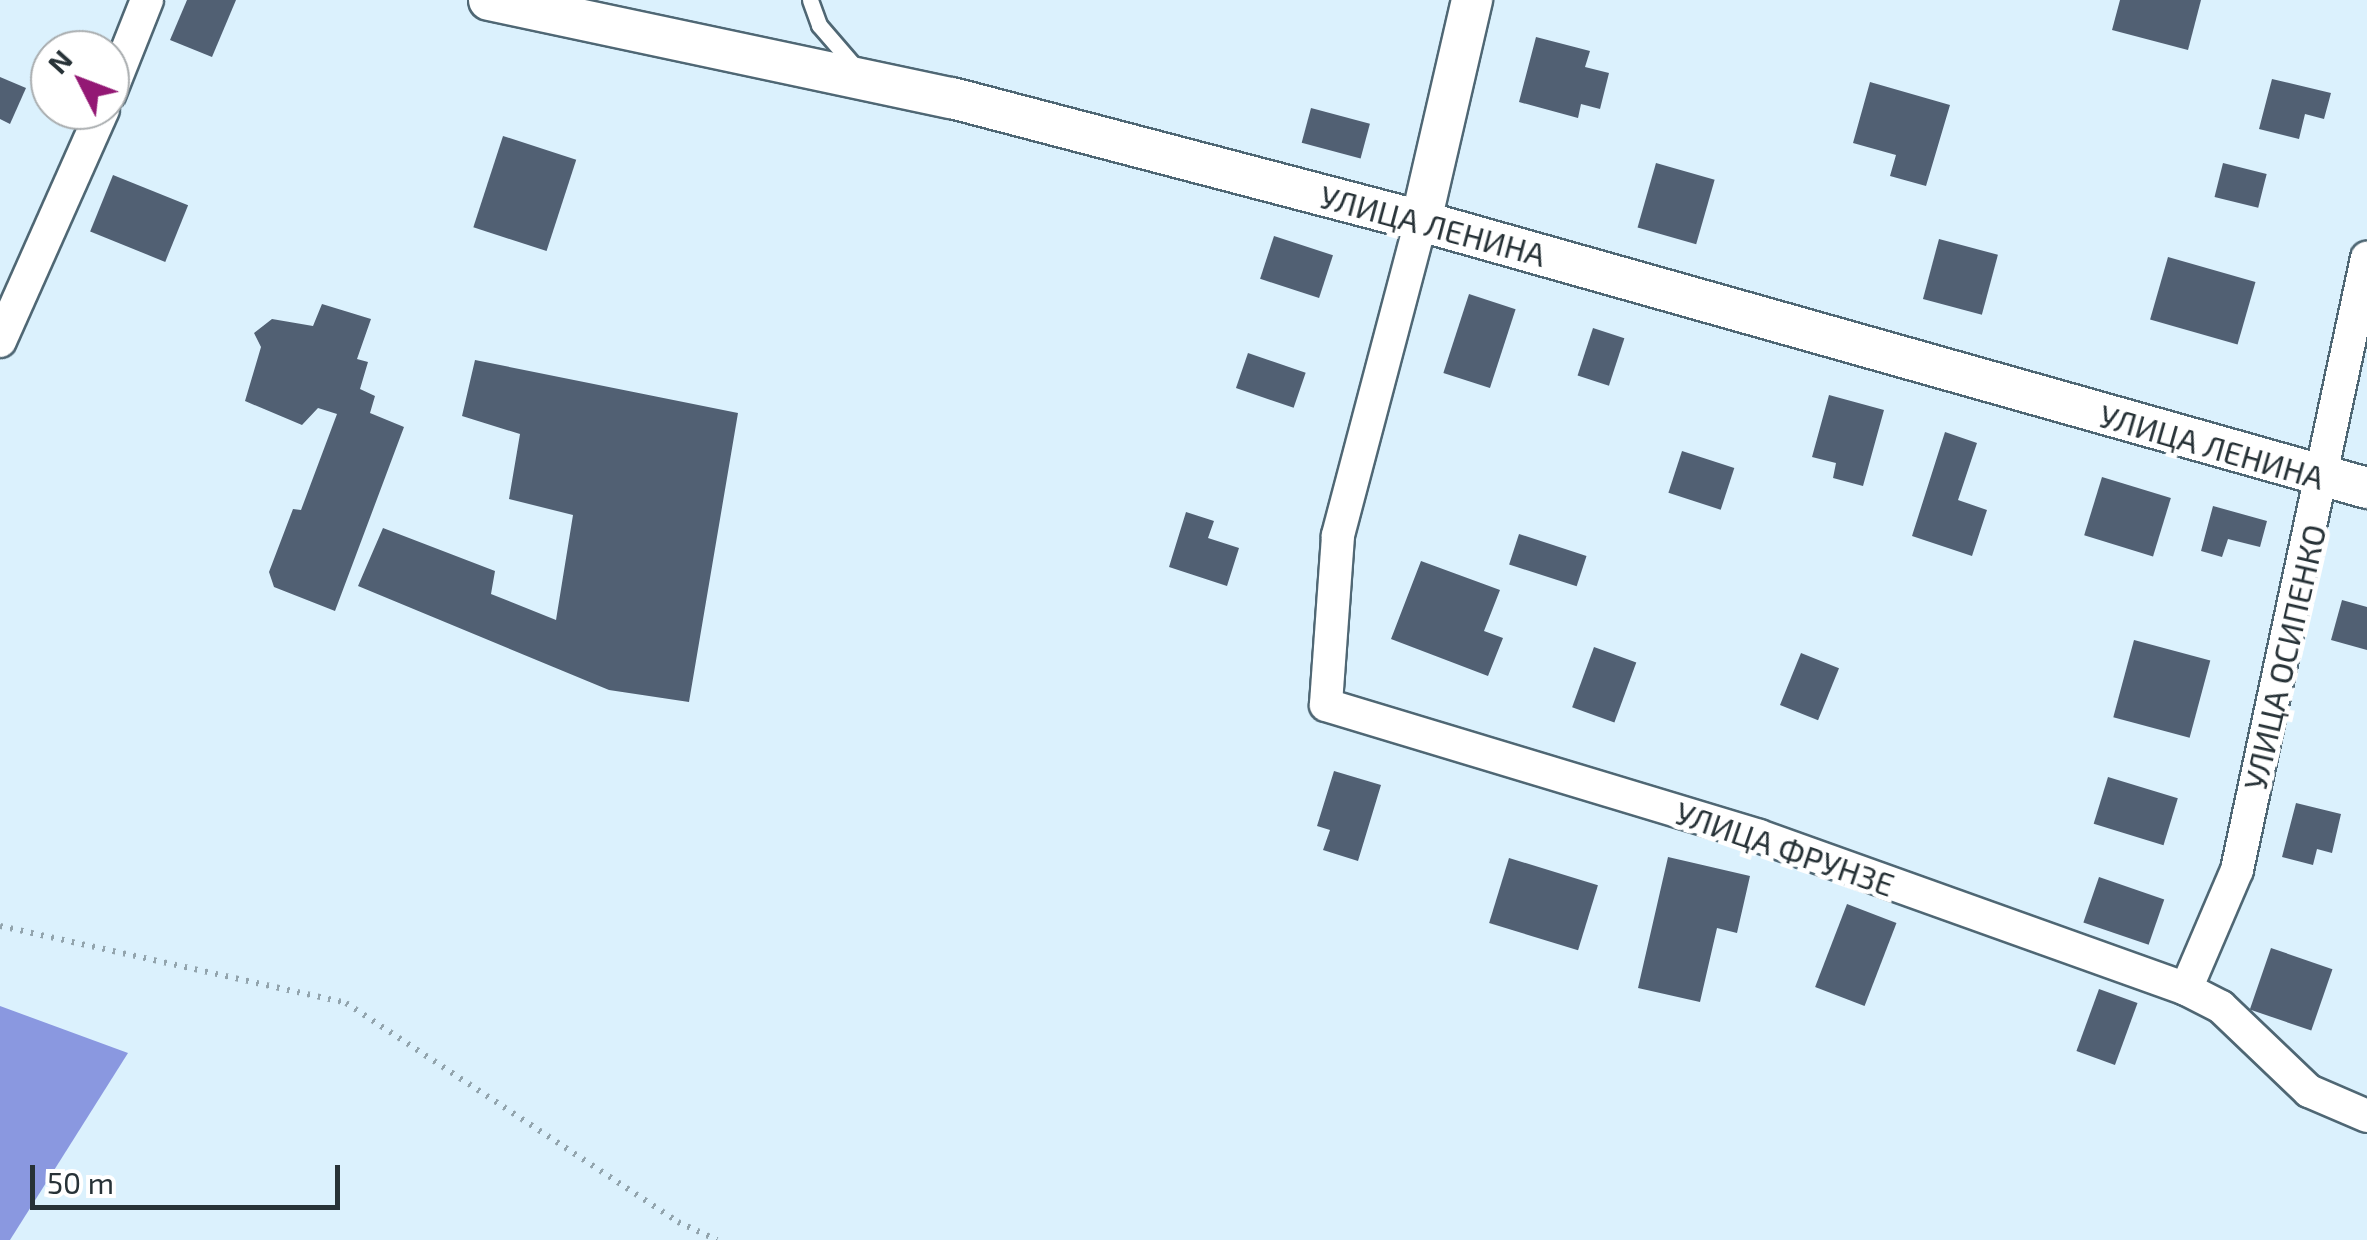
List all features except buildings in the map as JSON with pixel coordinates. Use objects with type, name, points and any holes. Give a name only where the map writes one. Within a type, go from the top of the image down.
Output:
[{"type":"street","points":[[130,44],[148,0]]},
{"type":"street","name":"УЛИЦА ЛЕНИНА","points":[[490,0],[866,80],[1421,221],[2367,488]]},
{"type":"street","points":[[1421,221],[1472,0]]},
{"type":"street","points":[[0,341],[94,130]]},
{"type":"street","name":"УЛИЦА ФРУНЗЕ","points":[[1421,221],[1338,536],[1326,705],[1759,836],[2186,989],[2220,1007],[2309,1091],[2367,1116]]},
{"type":"street","name":"УЛИЦА ОСИПЕНКО","points":[[2186,989],[2237,870],[2324,478],[2367,258]]},
{"type":"lane","points":[[810,0],[820,24],[866,80]]},
{"type":"path","points":[[0,926],[346,1003],[678,1222],[717,1240]]},
{"type":"water","points":[[0,1006],[128,1053],[10,1240],[0,1240]]}]
